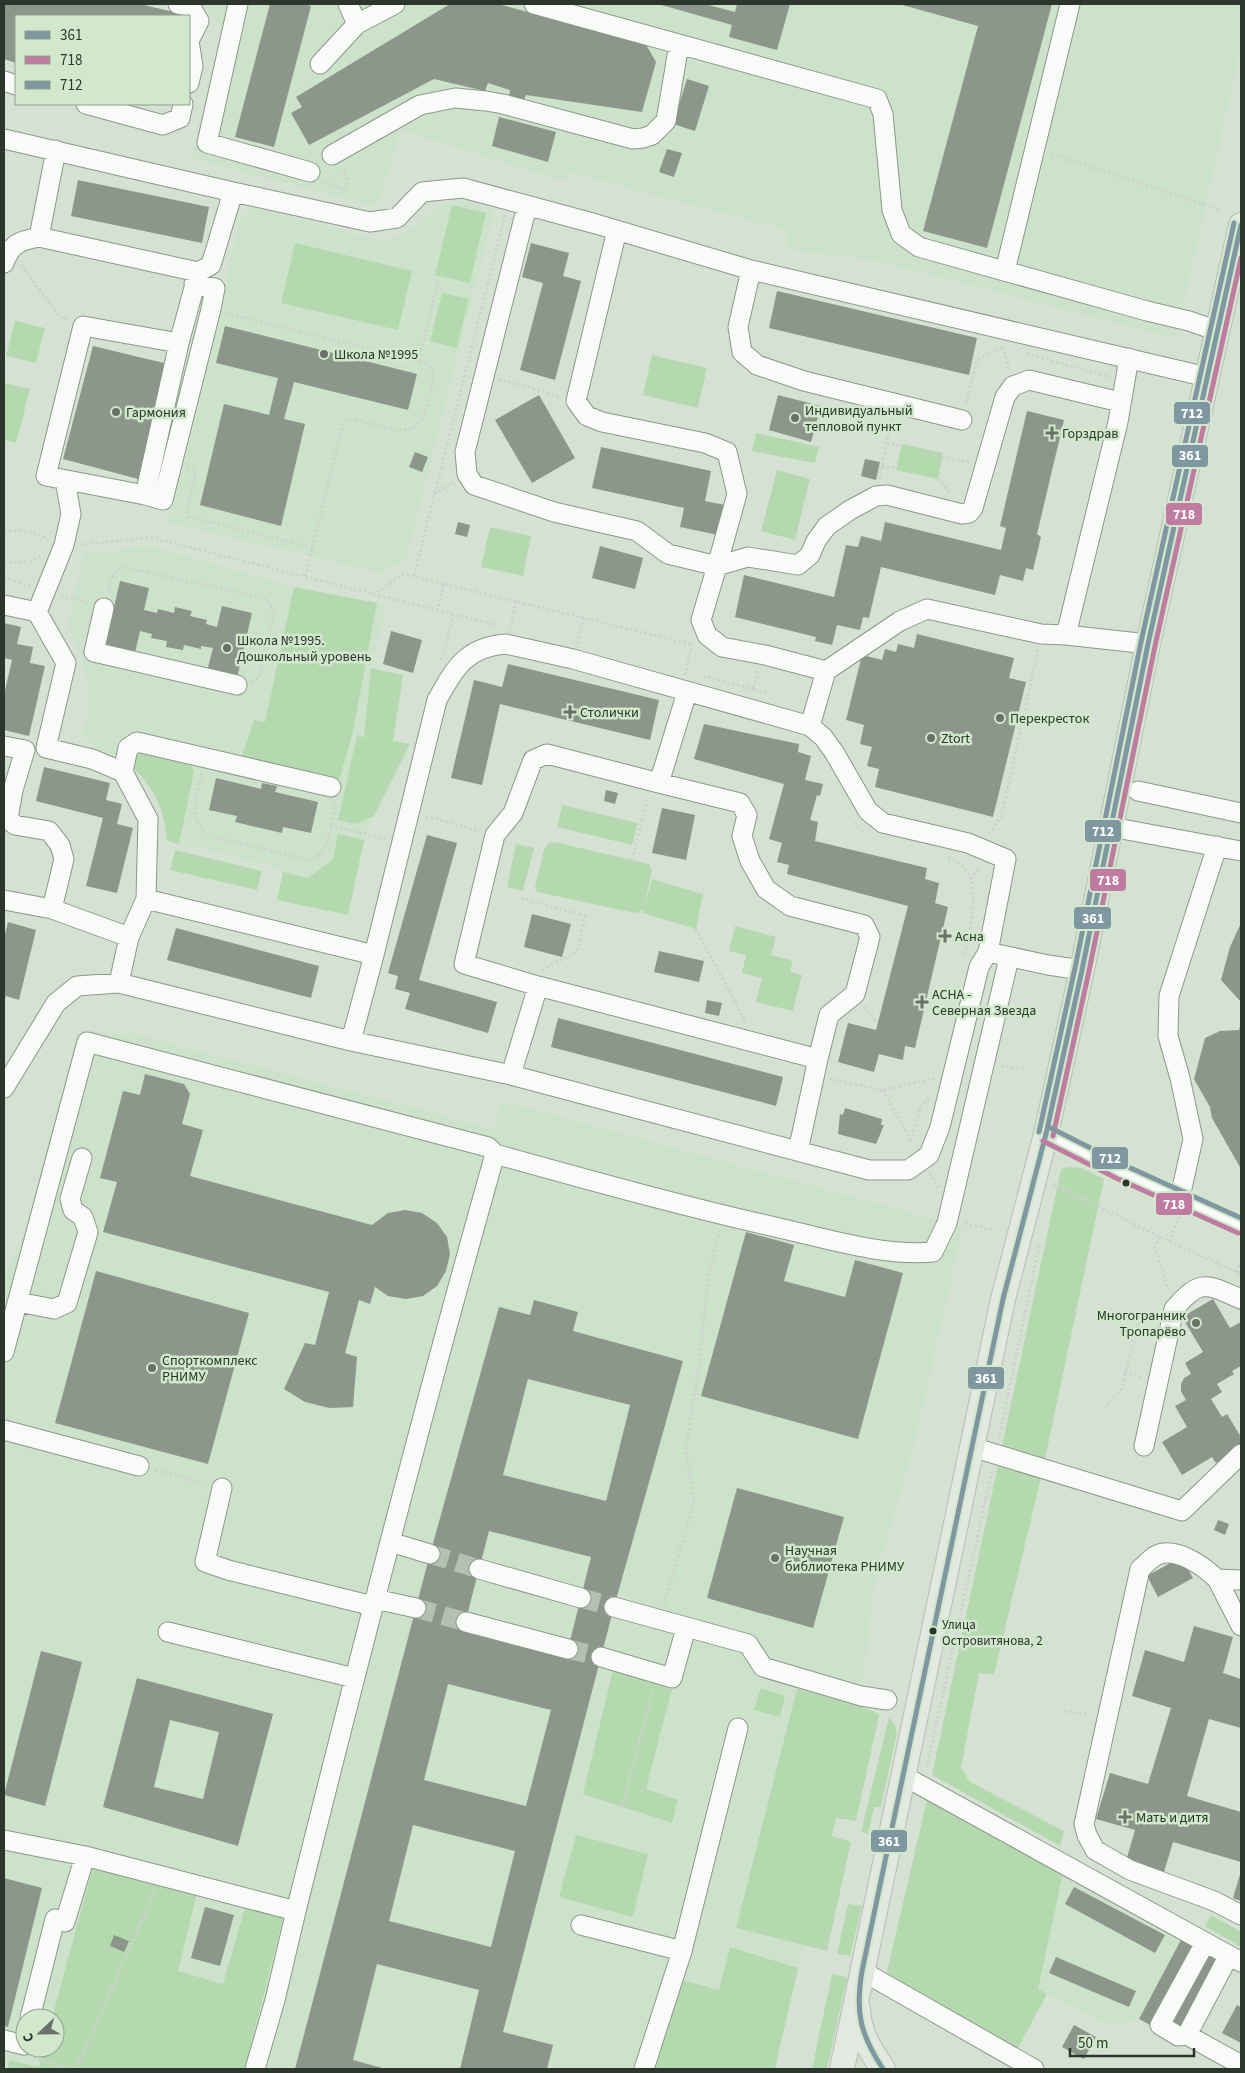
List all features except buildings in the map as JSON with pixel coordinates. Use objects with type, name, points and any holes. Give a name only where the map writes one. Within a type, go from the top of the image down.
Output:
[{"type":"main road","points":[[842,2069],[1003,1299],[1046,1134],[1082,970],[1099,878],[1148,644],[1241,225]]},
{"type":"main road","points":[[858,1995],[861,2031],[869,2049],[883,2069]]},
{"type":"street","points":[[178,4],[191,7],[199,21],[190,39]]},
{"type":"street","points":[[238,4],[207,143],[313,176]]},
{"type":"street","points":[[348,4],[358,24]]},
{"type":"street","points":[[320,64],[358,24],[395,4]]},
{"type":"street","points":[[534,4],[877,99],[883,114],[892,210],[901,234],[919,247],[1189,321],[1218,331]]},
{"type":"street","points":[[1005,271],[1070,4]]},
{"type":"street","points":[[336,153],[420,105],[455,98],[486,100],[633,139],[643,138],[652,135],[666,121],[679,44]]},
{"type":"street","points":[[190,47],[193,66],[190,79]]},
{"type":"street","points":[[90,105],[163,125],[180,118],[183,105]]},
{"type":"street","points":[[4,138],[370,222],[397,218],[422,192],[463,188],[617,230],[751,270],[1207,377]]},
{"type":"street","points":[[39,237],[56,150]]},
{"type":"street","points":[[145,495],[179,343],[196,278],[211,265],[233,192]]},
{"type":"street","points":[[527,206],[465,452],[467,474],[474,486],[554,512],[637,531],[668,554],[717,566],[748,557],[798,564],[810,555],[816,541],[827,526],[850,510],[876,496],[887,495],[962,514],[969,513],[973,508],[1005,396],[1013,386],[1028,380],[1120,402]]},
{"type":"street","points":[[617,230],[576,401],[587,416],[602,422],[705,443],[727,452],[737,494],[701,620],[706,635],[722,647],[765,655],[826,671]]},
{"type":"street","points":[[6,256],[23,240],[39,237],[196,278],[215,288],[163,500],[88,483],[46,476],[83,326],[179,343]]},
{"type":"street","points":[[751,270],[738,327],[742,352],[757,365],[804,381],[962,420]]},
{"type":"street","points":[[1066,635],[1118,422],[1129,358]]},
{"type":"street","points":[[65,480],[71,514],[58,545],[37,612],[66,663],[46,748],[92,759],[123,772],[148,819],[146,900],[129,937],[119,983]]},
{"type":"street","points":[[4,605],[37,612]]},
{"type":"street","points":[[94,652],[104,608]]},
{"type":"street","points":[[810,726],[826,671],[900,621],[927,609],[1041,634],[1148,644]]},
{"type":"street","points":[[4,1088],[9,1070],[56,1003],[77,986],[119,983],[351,1041],[511,1075],[869,1170],[908,1170],[928,1155],[940,1127],[979,967],[988,952],[1006,859],[985,849],[883,823],[868,811],[824,737],[810,726],[573,659],[508,636],[477,650],[455,668],[437,700],[351,1041]]},
{"type":"street","points":[[66,663],[94,652],[237,685]]},
{"type":"street","points":[[655,782],[684,691]]},
{"type":"street","points":[[123,772],[128,748],[137,742],[331,787]]},
{"type":"street","points":[[4,746],[25,750],[13,790],[8,819],[16,825],[49,831],[60,845],[64,859],[52,909]]},
{"type":"street","points":[[798,1151],[829,1015],[855,994],[870,936],[864,925],[790,906],[766,889],[750,861],[742,836],[747,815],[740,803],[547,754],[534,760],[513,813],[495,835],[464,964],[538,986],[757,1043],[816,1067]]},
{"type":"street","points":[[1138,792],[1241,813]]},
{"type":"street","points":[[1111,827],[1241,851]]},
{"type":"street","points":[[1183,1199],[1193,1139],[1180,1078],[1168,1036],[1170,996],[1217,846]]},
{"type":"street","points":[[4,900],[52,909],[129,937]]},
{"type":"street","points":[[146,900],[374,955]]},
{"type":"street","points":[[988,952],[1009,958],[1082,970]]},
{"type":"street","points":[[4,1352],[87,1042],[488,1147],[495,1154],[724,1216],[850,1244],[914,1253],[933,1252],[947,1223],[1009,958]]},
{"type":"street","points":[[511,1075],[538,986]]},
{"type":"street","points":[[940,1127],[968,1132]]},
{"type":"street","points":[[1046,1134],[1121,1172],[1241,1226]]},
{"type":"street","points":[[255,2069],[354,1678],[444,1335],[495,1154]]},
{"type":"street","points":[[18,1302],[54,1308],[67,1303],[88,1232],[83,1217],[73,1210],[70,1199],[82,1158]]},
{"type":"street","points":[[1144,1446],[1173,1305],[1189,1293],[1201,1287],[1210,1286],[1241,1299]]},
{"type":"street","points":[[4,1430],[139,1466]]},
{"type":"street","points":[[972,1447],[1182,1511],[1241,1454]]},
{"type":"street","points":[[222,1488],[205,1562],[228,1570],[374,1603],[416,1608]]},
{"type":"street","points":[[390,1542],[430,1554]]},
{"type":"street","points":[[1241,1626],[1217,1579],[1204,1567],[1175,1553],[1156,1555],[1140,1569],[1084,1824],[1094,1850],[1130,1870],[1214,1901],[1241,1915]]},
{"type":"street","points":[[479,1569],[581,1598]]},
{"type":"street","points":[[1217,1579],[1241,1580]]},
{"type":"street","points":[[614,1607],[748,1644],[763,1667],[861,1696],[887,1700]]},
{"type":"street","points":[[466,1622],[568,1649]]},
{"type":"street","points":[[601,1657],[672,1678],[686,1628]]},
{"type":"street","points":[[168,1632],[354,1678]]},
{"type":"street","points":[[644,2069],[682,1951],[738,1728]]},
{"type":"street","points":[[902,1775],[1235,1959],[1187,2034]]},
{"type":"street","points":[[4,1840],[85,1856],[296,1911]]},
{"type":"street","points":[[33,2008],[55,1919],[66,1922],[85,1856]]},
{"type":"street","points":[[581,1925],[682,1951]]},
{"type":"street","points":[[1200,1952],[1160,2025],[1178,2036],[1187,2034],[1241,2065]]},
{"type":"street","points":[[862,1971],[1034,2069]]},
{"type":"path","points":[[1035,149],[1221,210]]},
{"type":"path","points":[[313,176],[345,189],[348,186],[336,153]]},
{"type":"path","points":[[414,576],[508,201]]},
{"type":"path","points":[[6,256],[60,317],[83,326]]},
{"type":"path","points":[[419,361],[438,280]]},
{"type":"path","points":[[211,309],[419,361],[428,364],[433,371],[433,379],[423,417],[415,427],[407,430],[397,429],[350,419],[343,425],[305,577]]},
{"type":"path","points":[[962,420],[977,360],[1003,347],[1013,386]]},
{"type":"path","points":[[484,375],[576,401]]},
{"type":"path","points":[[876,496],[896,404]]},
{"type":"path","points":[[886,443],[902,446]]},
{"type":"path","points":[[942,457],[985,465]]},
{"type":"path","points":[[172,464],[195,471],[187,512],[190,517],[312,548]]},
{"type":"path","points":[[882,466],[897,468]]},
{"type":"path","points":[[4,533],[18,530],[28,532],[58,545]]},
{"type":"path","points":[[4,562],[34,561],[58,545],[149,537],[454,615],[508,636],[520,631]]},
{"type":"path","points":[[104,608],[112,576],[116,570],[122,567],[268,601],[273,609],[273,618],[259,677],[253,683],[237,685]]},
{"type":"path","points":[[373,595],[404,574],[444,582],[700,647]]},
{"type":"path","points":[[437,611],[444,582]]},
{"type":"path","points":[[508,636],[516,601]]},
{"type":"path","points":[[440,664],[454,615]]},
{"type":"path","points":[[684,691],[692,645],[704,628]]},
{"type":"path","points":[[971,879],[981,865],[990,832],[1002,815],[1041,634]]},
{"type":"path","points":[[568,642],[586,646]]},
{"type":"path","points":[[750,708],[760,662]]},
{"type":"path","points":[[677,669],[686,672]]},
{"type":"path","points":[[696,674],[766,692]]},
{"type":"path","points":[[205,757],[194,809],[197,823],[204,832],[213,837],[310,860],[325,849],[337,793],[331,787]]},
{"type":"path","points":[[632,860],[655,782]]},
{"type":"path","points":[[410,812],[495,835]]},
{"type":"path","points":[[852,818],[856,826],[869,836]]},
{"type":"path","points":[[330,826],[366,834]]},
{"type":"path","points":[[940,856],[958,861],[971,879],[974,905],[962,963]]},
{"type":"path","points":[[521,898],[585,916],[577,952],[545,968],[538,986]]},
{"type":"path","points":[[696,929],[757,1043]]},
{"type":"path","points":[[996,1065],[1025,1069]]},
{"type":"path","points":[[816,1067],[883,1090],[939,1077],[936,1082]]},
{"type":"path","points":[[911,1141],[920,1108],[931,1092]]},
{"type":"path","points":[[1050,1193],[1052,1183],[1169,1242],[1241,1274]]},
{"type":"path","points":[[1169,1242],[1183,1199]]},
{"type":"path","points":[[659,1620],[694,1502],[686,1452],[700,1364],[709,1275],[724,1216]]},
{"type":"path","points":[[962,1222],[993,1230]]},
{"type":"path","points":[[1107,1405],[1122,1389],[1124,1373],[1137,1324],[1173,1305],[1155,1246],[1160,1237]]},
{"type":"path","points":[[923,1786],[996,1455],[1040,1241]]},
{"type":"path","points":[[1236,1272],[1241,1260]]},
{"type":"path","points":[[1124,1373],[1143,1377]]},
{"type":"path","points":[[139,1466],[222,1488]]},
{"type":"path","points":[[622,1807],[657,1674]]},
{"type":"path","points":[[1064,1711],[1089,1714]]},
{"type":"path","points":[[35,2058],[75,2069],[160,1875]]},
{"type":"shaded area","points":[[204,4],[1241,4],[1241,46],[1176,338],[871,260],[787,249],[787,230],[569,172],[566,180],[553,178],[401,130],[377,207],[190,158],[225,27],[211,19]]},
{"type":"shaded area","name":"Школа №1995","points":[[455,199],[495,209],[406,558],[381,573],[167,522],[177,480],[161,476],[203,294],[223,298],[240,217],[255,208],[374,239],[385,240],[401,236],[435,208]]},
{"type":"shaded area","points":[[150,546],[294,587],[386,606],[371,668],[403,675],[393,741],[410,744],[367,829],[348,915],[277,900],[283,869],[167,841],[160,807],[150,788],[131,766],[131,759],[96,749],[83,734],[90,705],[87,681],[82,657],[68,624],[84,554]]},
{"type":"shaded area","points":[[101,1030],[125,1036],[127,1032],[493,1129],[502,1101],[963,1227],[914,1445],[875,1580],[861,1696],[832,1837],[801,1955],[775,2069],[245,2069],[285,1911],[247,1902],[223,1984],[178,1971],[94,1864],[55,2008],[15,2008],[15,2058],[41,2058],[39,2067],[4,2058],[4,1281],[24,1233],[77,1031]]},
{"type":"shaded area","points":[[1063,1873],[1182,1938],[1176,2040],[1139,2019],[1111,2027],[1037,1989]]},
{"type":"green space","points":[[452,205],[486,213],[470,283],[435,275]]},
{"type":"green space","points":[[295,243],[412,271],[398,330],[281,303]]},
{"type":"green space","points":[[442,293],[469,299],[457,348],[430,341]]},
{"type":"green space","points":[[15,321],[45,328],[36,363],[6,356]]},
{"type":"green space","points":[[652,355],[707,368],[698,408],[643,395]]},
{"type":"green space","points":[[4,383],[30,389],[16,443],[4,440]]},
{"type":"green space","points":[[756,433],[819,447],[815,463],[752,451]]},
{"type":"green space","points":[[902,444],[943,453],[938,479],[896,470]]},
{"type":"green space","points":[[777,470],[810,479],[795,540],[761,531]]},
{"type":"green space","points":[[490,527],[531,536],[523,576],[481,567]]},
{"type":"green space","points":[[294,587],[377,603],[352,736],[339,780],[242,757],[254,720],[265,722]]},
{"type":"green space","points":[[371,668],[403,675],[393,741],[410,744],[374,816],[356,824],[338,820],[357,736],[364,737]]},
{"type":"green space","points":[[139,749],[190,764],[194,772],[179,844],[167,841],[164,819],[157,800],[146,782],[131,766],[132,755]]},
{"type":"green space","points":[[562,805],[638,823],[632,845],[557,827]]},
{"type":"green space","points":[[338,834],[364,840],[348,915],[277,900],[283,872],[308,878],[333,859]]},
{"type":"green space","points":[[554,842],[649,864],[652,870],[644,908],[652,879],[703,894],[696,929],[643,913],[643,910],[635,913],[537,892],[535,887],[544,850],[548,844]]},
{"type":"green space","points":[[516,844],[534,848],[523,891],[507,887]]},
{"type":"green space","points":[[175,850],[262,871],[257,890],[170,870]]},
{"type":"green space","points":[[735,926],[776,937],[771,955],[793,961],[790,972],[802,975],[793,1011],[756,1002],[762,978],[742,973],[746,955],[729,951]]},
{"type":"green space","points":[[1069,1167],[1081,1168],[1104,1179],[1043,1469],[994,1675],[979,1673],[961,1768],[970,1782],[1064,1831],[1060,1846],[932,1775],[1061,1169]]},
{"type":"green space","points":[[613,1670],[672,1689],[646,1789],[678,1800],[672,1823],[583,1794]]},
{"type":"green space","points":[[761,1688],[785,1696],[780,1717],[754,1710]]},
{"type":"green space","points":[[797,1689],[854,1704],[879,1715],[856,1821],[836,1818],[832,1836],[851,1842],[827,1951],[736,1928]]},
{"type":"green space","points":[[889,1717],[895,1725],[897,1732],[881,1807],[874,1807],[868,1834],[861,1832]]},
{"type":"green space","points":[[927,1800],[1063,1873],[1038,1989],[1047,1994],[1017,2050],[886,1976]]},
{"type":"green space","points":[[576,1835],[648,1854],[633,1917],[559,1897]]},
{"type":"green space","points":[[94,1863],[197,1893],[178,1971],[223,1984],[247,1901],[285,1911],[245,2069],[8,2069],[9,2060],[39,2067],[41,2058],[65,2058],[65,2008],[55,2008]]},
{"type":"green space","points":[[848,1904],[862,1906],[850,1956],[837,1954]]},
{"type":"green space","points":[[1211,1915],[1241,1932],[1241,1947],[1205,1926]]},
{"type":"green space","points":[[730,1947],[798,1968],[775,2069],[646,2069],[671,1977],[719,1990]]},
{"type":"green space","points":[[832,1974],[847,1977],[827,2069],[812,2069]]},
{"type":"tunnel","points":[[430,1554],[479,1569]]},
{"type":"tunnel","points":[[581,1598],[614,1607]]},
{"type":"tunnel","points":[[416,1608],[466,1622]]},
{"type":"tunnel","points":[[568,1649],[601,1657]]},
{"type":"transit line","name":"712","points":[[1039,1132],[1075,968],[1141,642],[1234,223]]},
{"type":"transit line","name":"361","points":[[883,2069],[869,2045],[861,2022],[859,1999],[862,1971],[1003,1299],[1046,1134],[1082,970],[1148,644],[1241,225]]},
{"type":"transit line","name":"718","points":[[1053,1136],[1089,971],[1155,646],[1241,258]]},
{"type":"transit line","name":"712","points":[[1049,1127],[1124,1165],[1241,1218]]},
{"type":"transit line","name":"718","points":[[1043,1141],[1118,1179],[1238,1233]]},
{"type":"place","name":"Школа №1995","points":[[324,354]]},
{"type":"place","name":"Гармония","points":[[116,412]]},
{"type":"place","name":"Индивидуальный тепловой пункт","points":[[795,418]]},
{"type":"place","name":"Горздрав","points":[[1052,433]]},
{"type":"place","name":"Школа №1995. Дошкольный уровень","points":[[227,648]]},
{"type":"place","name":"Столички","points":[[570,712]]},
{"type":"place","name":"Перекресток","points":[[1000,718]]},
{"type":"place","name":"Ztort","points":[[931,738]]},
{"type":"place","name":"Асна","points":[[945,936]]},
{"type":"place","name":"АСНА - Северная Звезда","points":[[922,1002]]},
{"type":"place","name":"Многогранник Тропарёво","points":[[1196,1323]]},
{"type":"place","name":"Спорткомплекс РНИМУ","points":[[152,1368]]},
{"type":"place","name":"Научная библиотека РНИМУ","points":[[775,1558]]},
{"type":"place","name":"Улица Островитянова, 2","points":[[933,1631]]},
{"type":"place","name":"Мать и дитя","points":[[1125,1817]]}]
